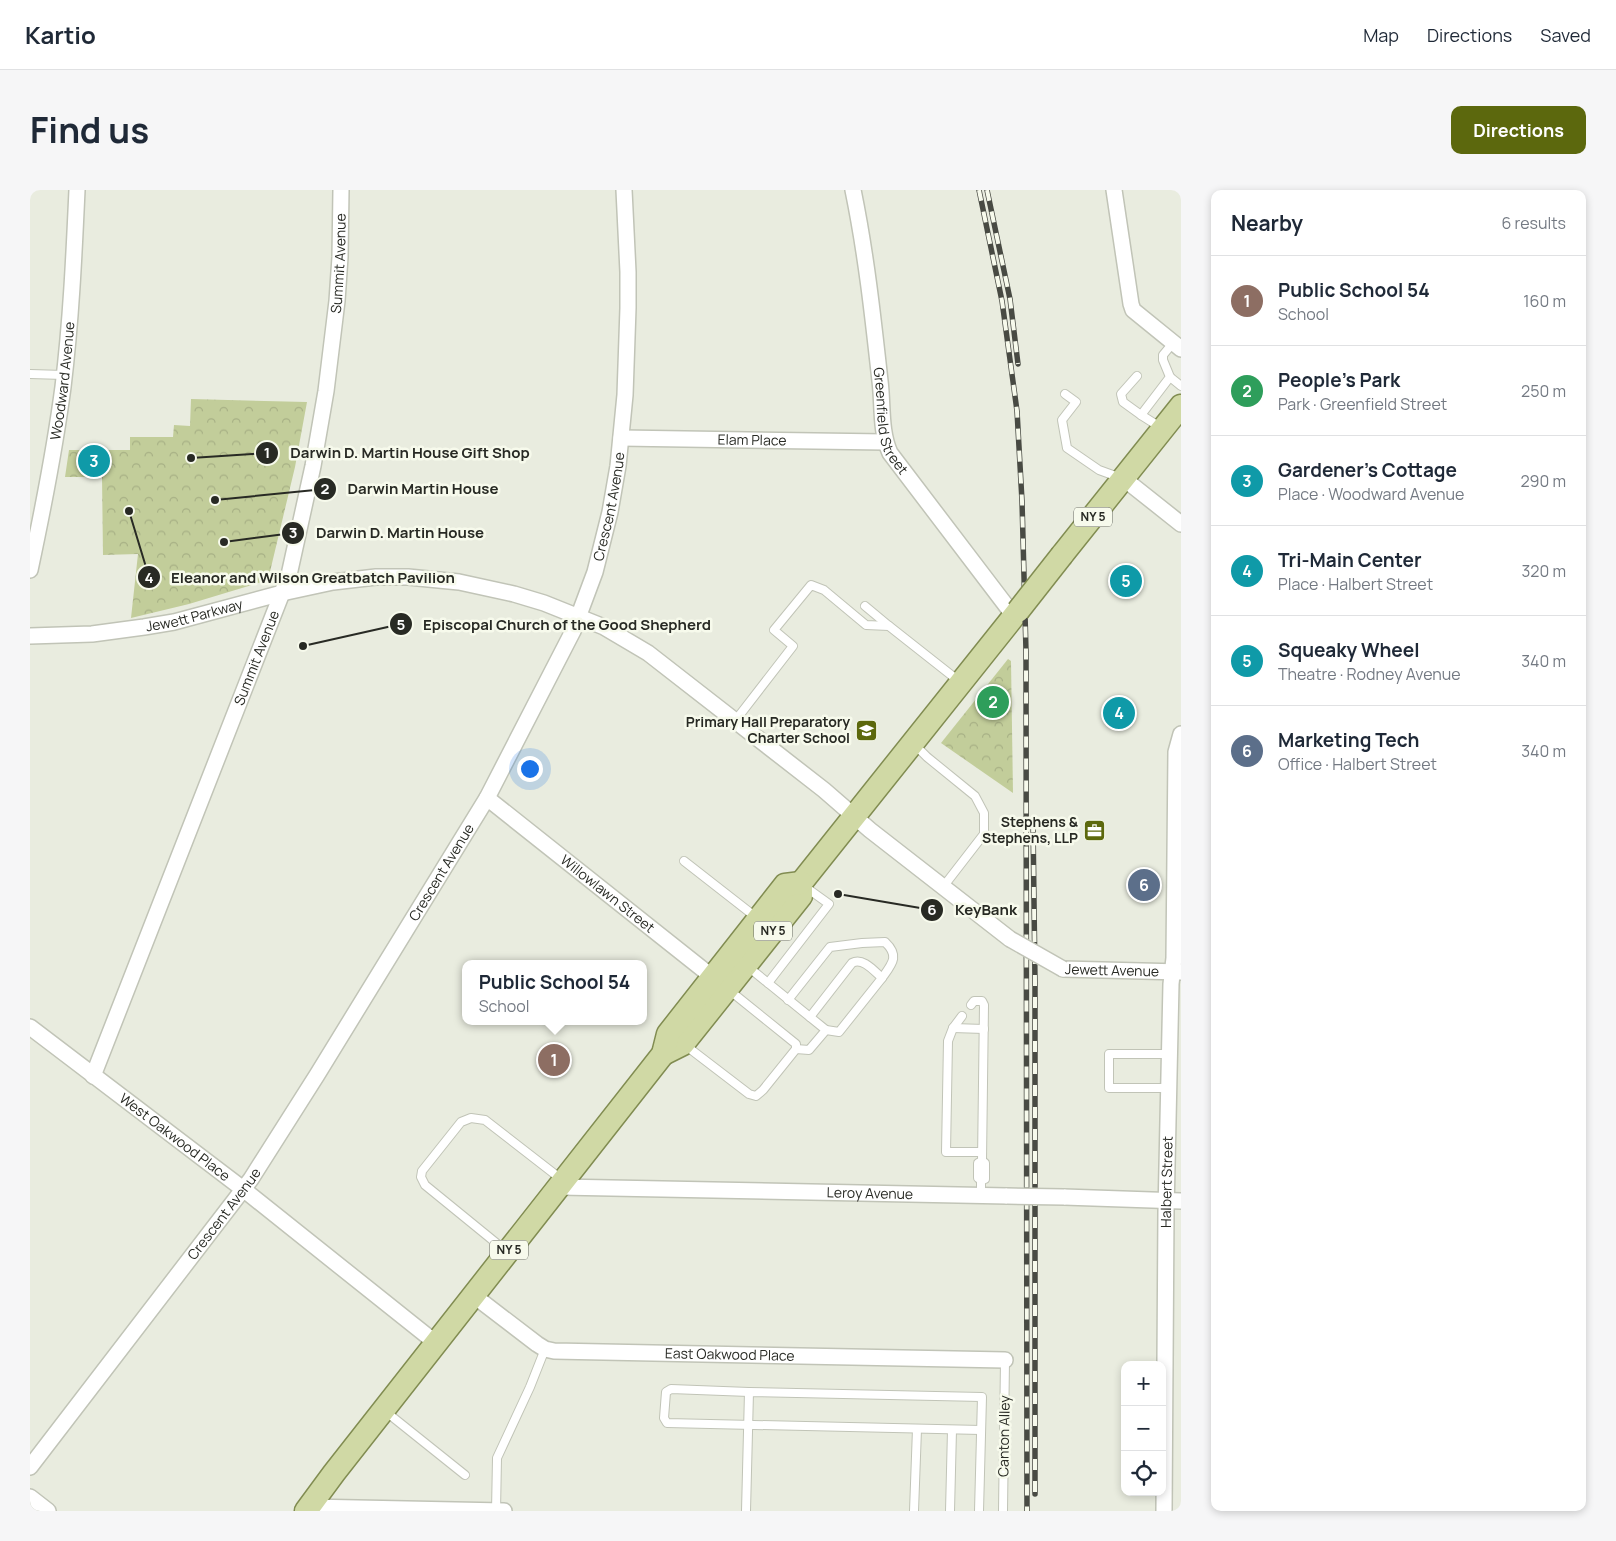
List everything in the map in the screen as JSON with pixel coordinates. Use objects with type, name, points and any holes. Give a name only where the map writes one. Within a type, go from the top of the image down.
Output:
[{"type":"main road","name":"NY 5","points":[[308,1509],[383,1410],[663,1054],[668,1034],[720,982],[745,965],[800,896],[801,883],[1181,406]]},
{"type":"main road","name":"NY 5","points":[[663,1054],[683,1044],[758,919],[785,885],[801,883]]},
{"type":"street","name":"Woodward Avenue","points":[[30,570],[46,489],[64,375],[74,255],[77,190]]},
{"type":"street","name":"Summit Avenue","points":[[93,1076],[289,575],[304,509],[326,391],[340,257],[341,190]]},
{"type":"street","name":"Crescent Avenue","points":[[30,1467],[251,1179],[487,798],[574,631],[594,572],[610,512],[616,482],[621,438],[625,395],[628,308],[624,190]]},
{"type":"street","name":"Greenfield Street","points":[[853,190],[869,286],[880,383],[884,442],[890,453],[1016,613]]},
{"type":"street","points":[[1114,190],[1133,310],[1177,346]]},
{"type":"street","name":"Elam Place","points":[[621,438],[884,442]]},
{"type":"street","points":[[1123,478],[1181,524]]},
{"type":"street","name":"Jewett Parkway","points":[[30,636],[92,634],[144,627],[205,614],[282,593],[358,578],[408,577],[480,586],[544,603],[604,627],[648,653],[829,794],[854,816]]},
{"type":"street","name":"Halbert Street","points":[[1164,1511],[1174,1201],[1173,1086],[1170,1054],[1171,991],[1177,972],[1174,958],[1178,763],[1176,752],[1181,734]]},
{"type":"street","name":"Willowlawn Street","points":[[487,798],[720,982]]},
{"type":"street","name":"Jewett Avenue","points":[[854,816],[1010,939],[1063,969],[1177,972]]},
{"type":"street","name":"West Oakwood Place","points":[[30,1027],[243,1189],[436,1343]]},
{"type":"street","name":"Leroy Avenue","points":[[562,1184],[1174,1201]]},
{"type":"street","points":[[473,1295],[545,1349]]},
{"type":"street","name":"East Oakwood Place","points":[[545,1349],[563,1351],[1005,1360]]},
{"type":"street","points":[[30,1497],[48,1511]]},
{"type":"street","points":[[308,1509],[504,1511]]},
{"type":"lane","points":[[1177,346],[1163,355],[1163,360],[1170,377],[1181,386]]},
{"type":"lane","points":[[30,374],[64,375]]},
{"type":"lane","points":[[1137,376],[1121,394],[1123,402],[1162,429]]},
{"type":"lane","points":[[1141,415],[1170,377]]},
{"type":"lane","points":[[1065,394],[1076,402],[1062,420],[1066,448],[1099,470],[1123,478]]},
{"type":"lane","points":[[735,721],[793,646],[774,630],[811,585],[824,590],[866,625],[889,626]]},
{"type":"lane","points":[[865,606],[961,682]]},
{"type":"lane","points":[[913,742],[928,757],[976,796],[984,813],[984,834],[943,887]]},
{"type":"lane","points":[[684,861],[758,919]]},
{"type":"lane","points":[[768,983],[829,904],[801,883]]},
{"type":"lane","points":[[745,965],[788,1000],[826,1030],[839,1032],[893,963],[893,953],[884,942],[830,947],[788,1000]]},
{"type":"lane","points":[[810,1017],[852,963],[856,961],[864,962],[882,978]]},
{"type":"lane","points":[[683,1044],[749,1094],[756,1096],[796,1049],[796,1044],[792,1040],[720,982]]},
{"type":"lane","points":[[971,1005],[974,1001],[978,1000],[982,1001],[984,1005],[982,1161],[978,1163],[981,1196]]},
{"type":"lane","points":[[962,1016],[952,1028],[948,1041],[946,1152],[982,1152]]},
{"type":"lane","points":[[952,1028],[984,1029]]},
{"type":"lane","points":[[796,1049],[809,1050],[826,1030]]},
{"type":"lane","points":[[1170,1054],[1109,1054],[1109,1088],[1173,1086]]},
{"type":"lane","points":[[507,1252],[424,1185],[421,1177],[422,1170],[433,1156],[461,1122],[471,1118],[485,1120],[562,1184]]},
{"type":"lane","points":[[496,1511],[497,1458],[530,1387],[545,1349]]},
{"type":"lane","name":"Canton Alley","points":[[1003,1511],[1005,1360]]},
{"type":"lane","points":[[979,1511],[982,1397],[671,1389],[666,1392],[664,1418],[667,1423],[981,1430]]},
{"type":"lane","points":[[746,1511],[749,1392]]},
{"type":"lane","points":[[383,1410],[465,1475]]},
{"type":"lane","points":[[914,1511],[917,1429]]},
{"type":"lane","points":[[950,1511],[952,1430]]},
{"type":"green space","points":[[191,399],[307,402],[295,467],[268,580],[189,604],[131,618],[138,554],[103,555],[102,477],[65,477],[69,450],[130,450],[130,437],[173,437],[174,425],[190,426]]},
{"type":"green space","points":[[1008,659],[1011,661],[1013,793],[941,743]]},
{"type":"railway","points":[[979,190],[1002,301],[1017,411],[1022,501],[1026,651],[1027,1511]]},
{"type":"railway","points":[[987,190],[1010,299],[1018,364]]},
{"type":"railway","points":[[1033,821],[1035,981],[1035,1494]]},
{"type":"place","name":"Darwin D. Martin House Gift Shop","points":[[191,458]]},
{"type":"place","name":"Gardener's Cottage","points":[[94,461]]},
{"type":"place","name":"Darwin Martin House","points":[[215,500]]},
{"type":"place","name":"Eleanor and Wilson Greatbatch Pavilion","points":[[129,511]]},
{"type":"place","name":"Darwin D. Martin House","points":[[224,542]]},
{"type":"place","name":"Squeaky Wheel","points":[[1126,581]]},
{"type":"place","name":"Episcopal Church of the Good Shepherd","points":[[303,646]]},
{"type":"place","name":"People's Park","points":[[993,702]]},
{"type":"place","name":"Tri-Main Center","points":[[1119,713]]},
{"type":"place","name":"Primary Hall Preparatory Charter School","points":[[866,730]]},
{"type":"place","name":"Stephens & Stephens, LLP","points":[[1094,830]]},
{"type":"place","name":"Marketing Tech","points":[[1144,885]]},
{"type":"place","name":"KeyBank","points":[[838,894]]},
{"type":"place","name":"Public School 54","points":[[554,1060]]}]
